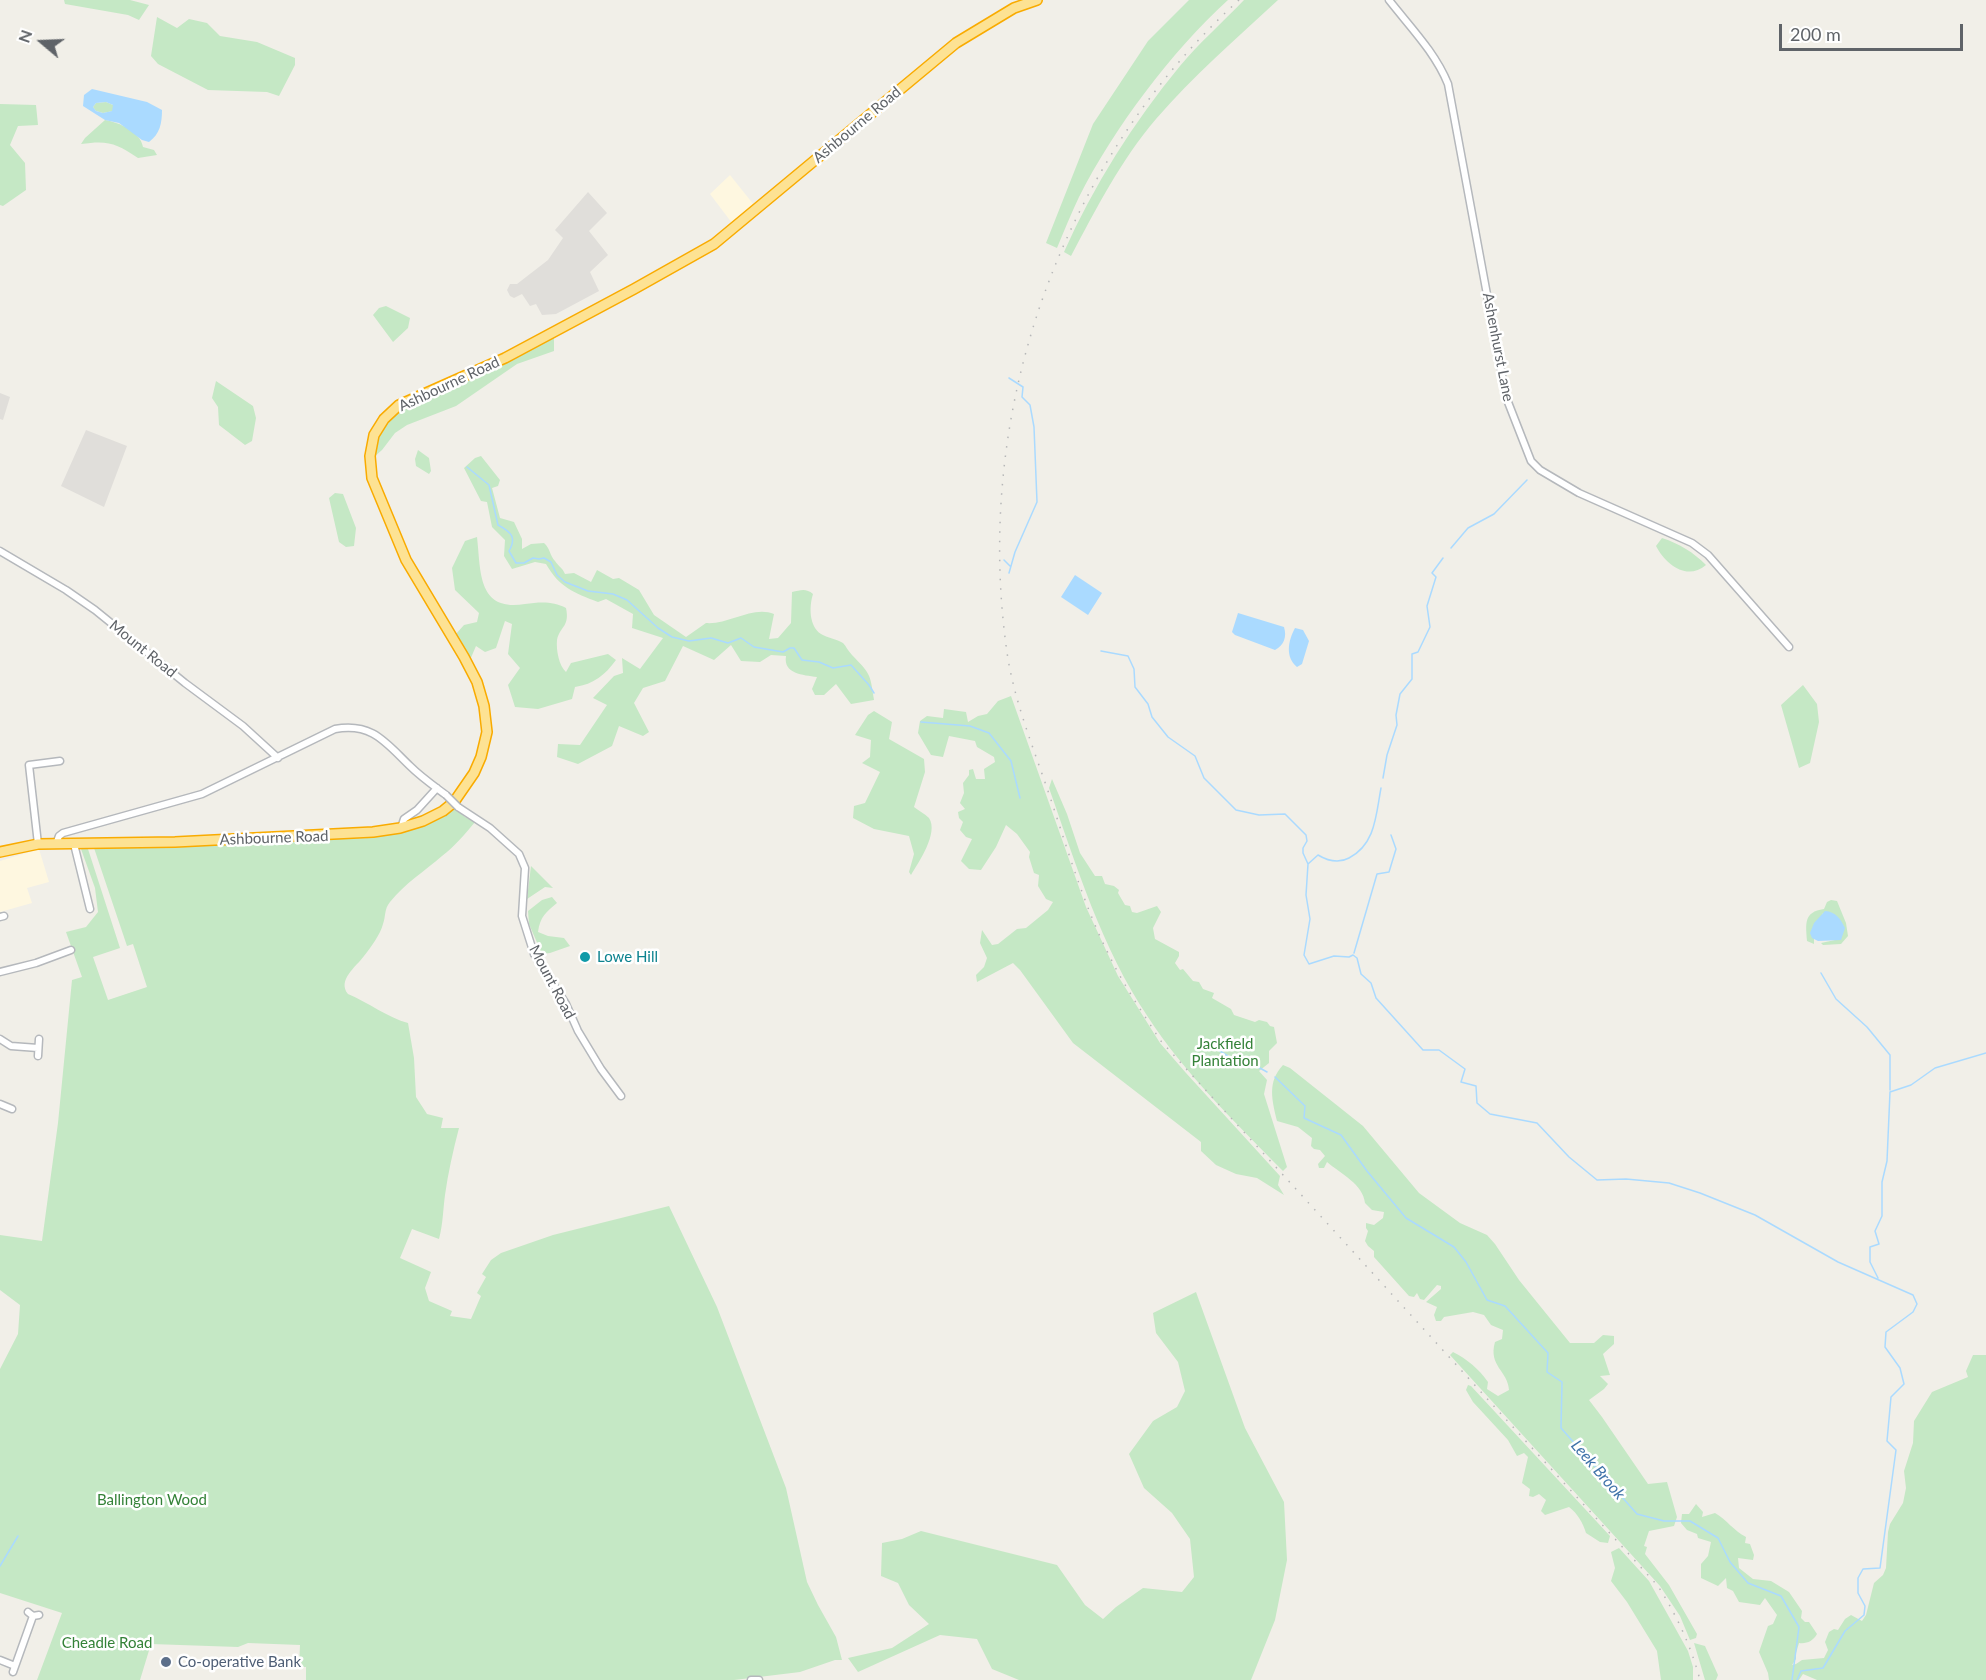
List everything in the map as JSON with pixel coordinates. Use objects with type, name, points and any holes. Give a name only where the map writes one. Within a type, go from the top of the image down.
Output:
[{"type":"highway","name":"Ashbourne Road","points":[[0,852],[38,844],[360,834],[433,817],[443,811],[460,795],[474,773],[481,757],[487,732],[486,715],[477,682],[405,560],[372,478],[371,445],[378,427],[399,405],[505,358],[634,290],[714,244],[956,43],[1014,8],[1037,0]]},
{"type":"street","name":"Ashenhurst Lane","points":[[1389,0],[1428,48],[1448,84],[1506,398],[1531,461],[1540,470],[1579,493],[1692,543],[1708,555],[1789,647]]},
{"type":"street","name":"Mount Road","points":[[0,551],[66,590],[94,610],[243,726],[278,758]]},
{"type":"street","name":"Mount Road","points":[[56,844],[63,833],[202,794],[335,729],[359,730],[375,734],[385,740],[410,766],[458,807],[490,828],[519,854],[525,868],[522,916],[534,954],[566,1005],[601,1070],[621,1096]]},
{"type":"street","points":[[38,844],[28,765],[60,761]]},
{"type":"street","points":[[402,824],[437,788]]},
{"type":"street","points":[[74,844],[90,909]]},
{"type":"street","points":[[0,972],[71,951]]},
{"type":"street","points":[[38,1056],[39,1039]]},
{"type":"street","points":[[0,1040],[11,1046],[38,1048]]},
{"type":"street","points":[[8,1099],[2,1105],[12,1109]]},
{"type":"street","points":[[0,1660],[14,1669],[33,1614]]},
{"type":"street","points":[[751,1680],[759,1680]]},
{"type":"shaded area","points":[[730,175],[754,205],[732,223],[710,194]]},
{"type":"shaded area","points":[[588,192],[607,213],[589,231],[608,255],[590,272],[599,291],[556,314],[542,315],[536,304],[530,306],[522,294],[514,298],[507,290],[510,284],[517,284],[548,260],[563,238],[555,230]]},
{"type":"shaded area","points":[[0,393],[10,397],[3,420],[0,419]]},
{"type":"shaded area","points":[[86,430],[127,446],[104,507],[61,486]]},
{"type":"shaded area","points":[[39,849],[49,882],[27,888],[32,903],[0,912],[0,861]]},
{"type":"green space","points":[[64,0],[130,0],[149,5],[139,20],[128,15],[65,4]]},
{"type":"green space","points":[[1189,0],[1228,0],[1165,67],[1126,118],[1079,197],[1057,248],[1046,243],[1093,124],[1148,41]]},
{"type":"green space","points":[[1244,0],[1278,0],[1200,73],[1156,119],[1120,168],[1071,256],[1064,252],[1101,179],[1146,110],[1187,57]]},
{"type":"green space","points":[[157,17],[177,28],[189,19],[207,23],[220,36],[257,42],[295,58],[295,65],[279,96],[267,92],[208,90],[158,64],[151,56]]},
{"type":"green space","points":[[106,102],[113,105],[113,111],[103,113],[96,111],[93,107],[96,103]]},
{"type":"green space","points":[[0,104],[36,105],[38,125],[18,126],[10,145],[25,163],[26,190],[3,206],[0,205]]},
{"type":"green space","points":[[105,120],[117,123],[134,132],[143,147],[154,150],[157,155],[138,158],[111,144],[98,142],[81,144]]},
{"type":"green space","points":[[386,306],[410,318],[408,328],[393,342],[373,315],[379,308]]},
{"type":"green space","points":[[554,336],[554,351],[517,364],[456,406],[407,425],[395,433],[374,457],[384,427],[407,406]]},
{"type":"green space","points":[[216,381],[253,406],[256,418],[252,441],[245,445],[219,425],[218,407],[212,398]]},
{"type":"green space","points":[[418,450],[429,458],[431,471],[429,474],[416,466],[415,459]]},
{"type":"green space","points":[[481,456],[500,480],[498,486],[492,488],[500,518],[514,522],[522,539],[522,549],[531,544],[544,543],[565,574],[574,573],[591,582],[597,570],[613,579],[619,578],[639,590],[654,615],[686,637],[706,623],[723,621],[749,613],[766,612],[774,614],[769,639],[778,638],[791,623],[792,592],[803,590],[810,592],[813,594],[811,610],[814,626],[821,634],[843,643],[866,670],[870,678],[874,700],[851,704],[836,684],[824,695],[815,695],[812,689],[817,677],[791,670],[786,662],[786,656],[771,655],[760,662],[741,661],[731,645],[714,660],[683,646],[665,681],[643,688],[634,703],[649,732],[643,736],[619,726],[612,746],[578,764],[557,757],[558,744],[580,745],[607,705],[593,698],[614,676],[623,673],[622,658],[640,669],[663,638],[632,628],[633,614],[606,599],[598,602],[568,588],[556,578],[546,564],[535,562],[512,569],[504,556],[505,540],[492,527],[487,502],[481,501],[464,468],[475,458]]},
{"type":"green space","points":[[335,493],[343,494],[356,528],[354,546],[346,547],[339,542],[329,498]]},
{"type":"green space","points":[[477,537],[484,586],[498,602],[509,605],[546,603],[566,608],[566,623],[558,635],[557,644],[560,662],[566,672],[571,663],[608,654],[616,660],[599,678],[575,687],[572,699],[538,709],[515,707],[508,685],[520,668],[508,654],[512,624],[505,621],[496,648],[485,652],[476,646],[470,660],[455,635],[464,625],[477,622],[479,613],[455,590],[452,568],[465,541]]},
{"type":"green space","points":[[1662,538],[1686,549],[1706,565],[1699,570],[1684,571],[1671,565],[1656,546]]},
{"type":"green space","points":[[1803,685],[1817,704],[1819,722],[1810,763],[1799,768],[1781,705]]},
{"type":"green space","points":[[1011,696],[1086,907],[1118,976],[1160,1043],[1280,1176],[1278,1185],[1284,1195],[1257,1178],[1236,1174],[1216,1165],[1201,1151],[1201,1142],[1073,1043],[1013,963],[977,982],[976,975],[984,967],[987,958],[980,943],[982,930],[992,945],[998,944],[1017,929],[1026,928],[1048,910],[1053,902],[1046,899],[1038,886],[1039,875],[1034,873],[1029,857],[1030,852],[1017,834],[1006,825],[996,847],[981,870],[969,869],[961,861],[972,839],[966,837],[960,830],[963,822],[958,812],[965,809],[960,803],[964,793],[963,783],[969,775],[969,770],[973,769],[976,779],[985,779],[984,769],[995,762],[994,757],[977,747],[975,741],[949,736],[943,757],[931,755],[918,733],[920,721],[927,716],[943,718],[944,709],[966,712],[968,722],[987,714],[998,701]]},
{"type":"green space","points":[[874,711],[892,722],[889,739],[924,759],[925,772],[914,807],[929,818],[931,832],[926,848],[911,875],[909,872],[914,854],[909,836],[874,829],[853,818],[854,806],[865,803],[880,772],[862,763],[870,757],[871,740],[855,735],[868,715]]},
{"type":"green space","name":"Jackfield Plantation","points":[[1052,779],[1080,853],[1095,876],[1102,876],[1105,884],[1119,890],[1118,893],[1125,905],[1130,906],[1132,912],[1137,913],[1157,906],[1161,912],[1153,928],[1155,939],[1179,952],[1175,963],[1180,970],[1183,969],[1193,981],[1199,982],[1203,989],[1214,993],[1212,998],[1231,1009],[1234,1015],[1255,1022],[1259,1020],[1267,1022],[1274,1027],[1277,1043],[1269,1051],[1269,1063],[1259,1071],[1267,1080],[1264,1094],[1287,1167],[1283,1171],[1194,1078],[1162,1038],[1131,990],[1103,935],[1080,877],[1049,788]]},
{"type":"green space","points":[[455,808],[475,822],[451,848],[390,902],[378,937],[349,974],[345,984],[348,994],[408,1023],[414,1058],[416,1097],[427,1114],[443,1118],[441,1128],[459,1128],[448,1178],[439,1239],[412,1229],[400,1258],[431,1272],[425,1288],[429,1301],[452,1311],[450,1316],[471,1319],[481,1296],[477,1293],[486,1277],[482,1274],[491,1260],[501,1253],[553,1235],[669,1206],[717,1307],[786,1488],[807,1582],[836,1637],[842,1660],[835,1660],[800,1672],[734,1680],[306,1680],[306,1667],[299,1667],[300,1645],[248,1643],[238,1647],[151,1644],[140,1680],[37,1680],[62,1613],[0,1593],[0,1369],[18,1334],[20,1305],[0,1290],[0,1235],[42,1241],[58,1123],[72,980],[82,977],[66,932],[86,927],[98,912],[95,888],[81,849],[88,849],[120,948],[93,957],[108,1000],[147,987],[133,944],[127,946],[94,848],[367,838],[421,827]]},
{"type":"green space","points":[[531,866],[553,888],[545,887],[527,899]]},
{"type":"green space","points":[[552,897],[557,903],[544,915],[538,932],[564,938],[570,946],[542,954],[529,924],[528,911],[542,900]]},
{"type":"green space","points":[[1837,901],[1846,923],[1848,936],[1841,944],[1823,945],[1821,943],[1835,940],[1823,913],[1814,937],[1814,944],[1807,941],[1806,924],[1809,916],[1824,909],[1827,902]]},
{"type":"green space","points":[[1283,1065],[1290,1068],[1363,1126],[1419,1193],[1460,1223],[1487,1235],[1519,1280],[1570,1343],[1594,1343],[1603,1335],[1614,1336],[1614,1344],[1603,1354],[1610,1375],[1600,1376],[1608,1384],[1589,1400],[1648,1484],[1667,1482],[1677,1517],[1674,1526],[1649,1531],[1644,1546],[1647,1547],[1645,1554],[1669,1585],[1697,1634],[1696,1638],[1690,1640],[1680,1616],[1660,1586],[1450,1355],[1453,1352],[1472,1365],[1488,1382],[1487,1389],[1498,1396],[1509,1390],[1508,1383],[1494,1357],[1495,1342],[1502,1339],[1503,1330],[1491,1325],[1484,1315],[1473,1312],[1444,1317],[1441,1321],[1436,1321],[1434,1315],[1437,1307],[1426,1302],[1441,1289],[1441,1286],[1437,1285],[1424,1300],[1420,1299],[1417,1293],[1414,1297],[1409,1296],[1374,1257],[1374,1251],[1365,1241],[1368,1231],[1366,1223],[1374,1225],[1383,1218],[1384,1212],[1372,1210],[1365,1203],[1356,1185],[1327,1162],[1324,1168],[1319,1168],[1318,1164],[1325,1156],[1320,1150],[1311,1146],[1312,1138],[1298,1127],[1277,1121],[1272,1092],[1275,1078]]},
{"type":"green space","points":[[1196,1292],[1245,1428],[1284,1502],[1287,1560],[1275,1620],[1251,1680],[1019,1680],[992,1669],[977,1639],[940,1635],[858,1672],[848,1658],[892,1648],[929,1624],[909,1605],[898,1583],[881,1576],[882,1543],[902,1539],[921,1531],[1057,1565],[1085,1605],[1103,1619],[1143,1588],[1182,1592],[1194,1577],[1190,1539],[1172,1513],[1144,1488],[1129,1454],[1153,1421],[1177,1407],[1185,1391],[1178,1362],[1156,1333],[1153,1313]]},
{"type":"green space","points":[[1973,1355],[1986,1355],[1986,1680],[1817,1680],[1803,1674],[1799,1680],[1769,1680],[1759,1652],[1768,1626],[1773,1624],[1777,1615],[1765,1598],[1760,1605],[1739,1602],[1733,1591],[1727,1588],[1726,1578],[1718,1586],[1701,1578],[1701,1564],[1708,1556],[1711,1542],[1698,1538],[1697,1534],[1687,1530],[1681,1523],[1682,1514],[1689,1514],[1696,1504],[1703,1512],[1702,1517],[1715,1513],[1746,1537],[1745,1543],[1750,1544],[1754,1555],[1753,1560],[1738,1558],[1739,1568],[1753,1579],[1771,1581],[1789,1592],[1802,1611],[1801,1618],[1809,1622],[1817,1634],[1810,1642],[1799,1643],[1796,1659],[1792,1665],[1802,1660],[1824,1658],[1828,1650],[1825,1642],[1829,1632],[1834,1629],[1838,1630],[1845,1619],[1851,1615],[1862,1621],[1866,1615],[1874,1583],[1883,1575],[1886,1568],[1888,1532],[1890,1524],[1903,1503],[1906,1488],[1904,1471],[1913,1443],[1914,1421],[1932,1392],[1968,1377],[1966,1371]]},
{"type":"green space","points":[[1468,1385],[1610,1536],[1608,1543],[1600,1542],[1586,1533],[1580,1519],[1569,1507],[1545,1515],[1541,1511],[1546,1500],[1539,1494],[1529,1496],[1530,1489],[1522,1483],[1528,1457],[1524,1453],[1517,1456],[1508,1440],[1473,1402],[1466,1390]]},
{"type":"green space","points":[[1619,1548],[1649,1581],[1688,1651],[1693,1667],[1693,1680],[1661,1680],[1657,1651],[1627,1602],[1611,1581],[1615,1568],[1611,1552]]},
{"type":"green space","points":[[1694,1643],[1705,1646],[1718,1675],[1716,1680],[1705,1680]]},
{"type":"water","points":[[92,89],[147,102],[162,110],[158,132],[149,142],[142,140],[119,123],[105,120],[83,106],[84,95]],"holes":[[[106,102],[113,105],[112,111],[103,113],[96,111],[93,107],[96,103]]]},
{"type":"water","points":[[1075,575],[1102,593],[1088,615],[1061,597]]},
{"type":"water","points":[[1238,613],[1284,627],[1283,643],[1275,650],[1235,635],[1232,632]]},
{"type":"water","points":[[1295,628],[1303,630],[1309,641],[1302,664],[1297,667],[1289,654]]},
{"type":"water","points":[[1825,911],[1835,914],[1843,924],[1845,928],[1841,940],[1818,941],[1812,938],[1810,933],[1814,923]]},
{"type":"waterway","points":[[1009,378],[1023,387],[1022,397],[1030,405],[1034,427],[1037,502],[1015,552],[1009,573]]},
{"type":"waterway","name":"Leek Brook","points":[[467,467],[489,485],[498,525],[511,535],[512,542],[509,551],[516,563],[524,563],[533,558],[544,558],[551,562],[557,575],[565,582],[588,591],[613,594],[627,600],[658,628],[672,637],[689,641],[711,638],[728,643],[741,638],[754,647],[783,652],[794,648],[802,660],[819,662],[833,668],[851,665],[874,693]]},
{"type":"waterway","points":[[1451,548],[1468,528],[1494,514],[1527,480]]},
{"type":"waterway","points":[[1383,778],[1387,755],[1397,725],[1396,715],[1400,694],[1412,679],[1412,654],[1418,652],[1430,627],[1427,606],[1436,577],[1432,573],[1443,558]]},
{"type":"waterway","points":[[1004,560],[1010,566]]},
{"type":"waterway","points":[[1101,651],[1128,656],[1134,669],[1135,687],[1148,704],[1152,717],[1168,737],[1195,756],[1204,778],[1236,810],[1259,815],[1285,814],[1306,835],[1307,841],[1303,853],[1308,864],[1306,895],[1310,919],[1304,955],[1309,964],[1334,956],[1353,955],[1357,958],[1361,974],[1371,983],[1376,998],[1423,1050],[1439,1050],[1465,1069],[1461,1082],[1476,1086],[1477,1103],[1490,1114],[1537,1123],[1569,1157],[1597,1180],[1626,1179],[1669,1183],[1700,1193],[1755,1215],[1838,1262],[1913,1295],[1917,1304],[1913,1312],[1886,1332],[1885,1347],[1900,1368],[1904,1384],[1891,1397],[1887,1441],[1896,1450],[1880,1568],[1863,1569],[1858,1578],[1858,1593],[1865,1606],[1864,1615],[1845,1631],[1823,1668],[1801,1671],[1797,1680]]},
{"type":"waterway","name":"Leek Brook","points":[[921,722],[970,726],[989,733],[1011,761],[1020,798]]},
{"type":"waterway","points":[[1308,864],[1318,855],[1329,860],[1345,860],[1365,845],[1376,818],[1381,788]]},
{"type":"waterway","points":[[1354,953],[1377,874],[1389,872],[1396,849],[1391,835]]},
{"type":"waterway","points":[[1821,973],[1836,999],[1867,1027],[1890,1055],[1890,1090]]},
{"type":"waterway","name":"Leek Brook","points":[[1209,1044],[1245,1067],[1258,1067],[1267,1072]]},
{"type":"waterway","points":[[1878,1278],[1870,1262],[1870,1247],[1879,1244],[1875,1231],[1882,1216],[1882,1182],[1887,1161],[1890,1092],[1911,1085],[1935,1068],[1986,1053]]},
{"type":"waterway","name":"Leek Brook","points":[[1275,1077],[1305,1106],[1304,1118],[1341,1135],[1406,1218],[1454,1247],[1466,1262],[1487,1300],[1505,1306],[1548,1353],[1547,1372],[1562,1382],[1561,1428],[1637,1514],[1664,1521],[1690,1521],[1718,1538],[1730,1562],[1748,1583],[1781,1596],[1799,1627],[1792,1680]]},
{"type":"waterway","points":[[0,1566],[18,1536]]},
{"type":"railway","points":[[1239,0],[1176,66],[1121,139],[1077,217],[1042,301],[1017,388],[1003,478],[1000,568],[1008,659],[1025,726],[1084,896],[1101,938],[1121,978],[1160,1040],[1658,1586],[1683,1631],[1700,1680]]},
{"type":"place","name":"Lowe Hill","points":[[585,957]]},
{"type":"place","name":"Co-operative Bank","points":[[166,1662]]},
{"type":"park label","name":"Ballington Wood","points":[[152,1500]]},
{"type":"park label","name":"Cheadle Road","points":[[107,1643]]}]
